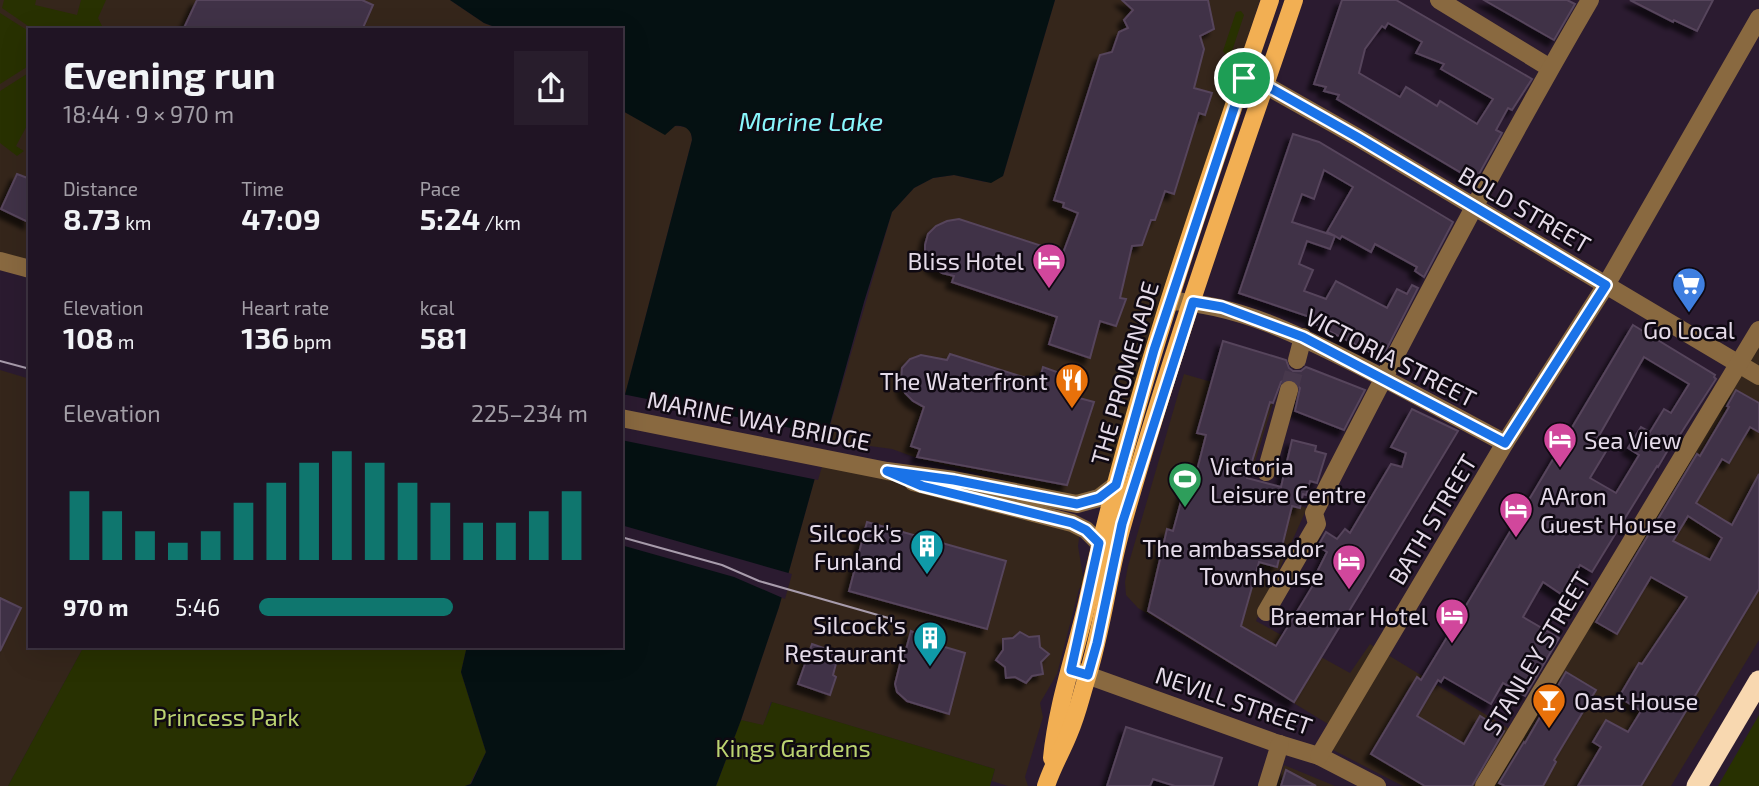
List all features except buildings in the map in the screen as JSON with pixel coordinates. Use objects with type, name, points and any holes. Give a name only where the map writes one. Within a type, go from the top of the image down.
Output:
[{"type":"highway","points":[[1697,786],[1759,681]]},
{"type":"main road","name":"THE PROMENADE","points":[[1046,786],[1052,768],[1055,726],[1079,672],[1111,533],[1193,302],[1294,0]]},
{"type":"main road","name":"THE PROMENADE","points":[[1111,533],[1116,485],[1170,301],[1269,4]]},
{"type":"main road","points":[[1269,4],[1288,18]]},
{"type":"main road","points":[[1207,186],[1228,192]]},
{"type":"street","points":[[1439,0],[1550,68]]},
{"type":"street","points":[[1266,612],[1317,524],[1314,513],[1474,208],[1590,0]]},
{"type":"street","name":"BATH STREET","points":[[1319,756],[1505,443],[1606,285],[1759,18]]},
{"type":"street","points":[[1244,78],[1265,85]]},
{"type":"street","name":"BOLD STREET","points":[[1265,85],[1759,376]]},
{"type":"street","points":[[0,261],[28,268]]},
{"type":"street","name":"VICTORIA STREET","points":[[1170,301],[1222,307],[1303,337],[1505,443]]},
{"type":"street","name":"STANLEY STREET","points":[[1485,786],[1759,330]]},
{"type":"street","points":[[1297,360],[1303,337]]},
{"type":"street","points":[[1266,472],[1289,390]]},
{"type":"street","name":"MARINE WAY BRIDGE","points":[[623,418],[887,471]]},
{"type":"street","points":[[887,471],[954,480],[1077,504],[1099,498],[1116,485]]},
{"type":"street","points":[[887,471],[922,486],[1072,523],[1086,530],[1111,533]]},
{"type":"street","points":[[954,480],[981,493],[1111,533]]},
{"type":"street","name":"NEVILL STREET","points":[[1079,672],[1319,756],[1377,786]]},
{"type":"street","points":[[1267,786],[1280,744]]},
{"type":"shaded area","points":[[0,0],[450,0],[484,23],[498,28],[28,28],[28,266],[0,259]]},
{"type":"shaded area","points":[[1055,0],[1260,0],[1177,248],[1108,480],[1103,487],[1075,497],[920,459],[892,449],[826,440],[892,212],[914,188],[933,178],[954,175],[985,182],[1003,176]]},
{"type":"shaded area","points":[[623,111],[665,134],[675,126],[686,127],[691,132],[692,140],[623,402]]},
{"type":"shaded area","points":[[1759,320],[1759,640],[1671,786],[1403,786],[1333,750],[1328,724],[1138,608],[1126,595],[1128,566],[1184,374],[1274,400],[1246,491],[1307,508],[1256,621],[1350,673],[1370,644],[1511,730]]},
{"type":"shaded area","points":[[0,370],[28,378],[28,648],[83,648],[8,786],[0,786]]},
{"type":"shaded area","points":[[820,460],[887,471],[1080,532],[1078,546],[1084,582],[1079,589],[1057,674],[1040,703],[1043,717],[1025,777],[1028,786],[1008,786],[992,781],[995,769],[771,702],[763,726],[741,720],[779,607]]},
{"type":"shaded area","points":[[1284,765],[1335,786],[1277,786]]},
{"type":"green space","points":[[4,0],[36,0],[35,5],[77,15],[81,0],[106,0],[98,18],[102,26],[100,28],[31,28],[2,8]]},
{"type":"green space","points":[[1241,11],[1244,15],[1231,54],[1226,55],[1223,51],[1236,12]]},
{"type":"green space","points":[[0,13],[28,31],[28,66],[0,84]]},
{"type":"green space","points":[[28,73],[28,124],[16,146],[24,151],[17,156],[0,143],[0,91]]},
{"type":"green space","name":"Princess Park","points":[[83,648],[467,648],[461,672],[486,752],[470,784],[465,786],[8,786]]},
{"type":"green space","name":"Kings Gardens","points":[[772,702],[995,769],[990,786],[716,786],[741,720],[763,725]]},
{"type":"green space","points":[[1759,715],[1759,786],[1718,786]]},
{"type":"water","name":"Marine Lake","points":[[450,0],[1055,0],[1003,176],[991,183],[954,175],[933,178],[914,188],[892,212],[864,302],[779,607],[716,786],[465,786],[471,784],[486,752],[461,672],[467,648],[623,648],[623,402],[692,140],[691,133],[685,127],[675,126],[665,135],[623,111],[623,28],[498,28],[484,23]]},
{"type":"pier","points":[[623,394],[831,436],[818,480],[623,440]]},
{"type":"pier","points":[[623,526],[792,574],[785,599],[734,577],[623,546]]},
{"type":"tunnel","points":[[1289,390],[1297,360]]},
{"type":"tram line","points":[[0,361],[28,368]]},
{"type":"tram line","points":[[623,538],[722,565],[759,581],[892,619]]},
{"type":"place","name":"Bliss Hotel","points":[[1049,290]]},
{"type":"place","name":"Go Local","points":[[1689,314]]},
{"type":"place","name":"The Waterfront","points":[[1072,410]]},
{"type":"place","name":"Sea View","points":[[1560,469]]},
{"type":"place","name":"Victoria Leisure Centre","points":[[1185,509]]},
{"type":"place","name":"AAron Guest House","points":[[1516,539]]},
{"type":"place","name":"Silcock's Funland","points":[[927,576]]},
{"type":"place","name":"The ambassador Townhouse","points":[[1349,591]]},
{"type":"place","name":"Braemar Hotel","points":[[1452,645]]},
{"type":"place","name":"Silcock's Restaurant","points":[[930,668]]},
{"type":"place","name":"Oast House","points":[[1549,730]]},
{"type":"route","points":[[1244,78],[1265,85],[1357,137],[1606,285],[1505,443],[1303,337],[1222,307],[1193,302],[1122,524],[1088,675],[1071,670],[1099,543],[1091,534],[1072,523],[922,486],[887,471],[954,480],[1077,504],[1099,498],[1116,485],[1154,350],[1244,78]]}]
